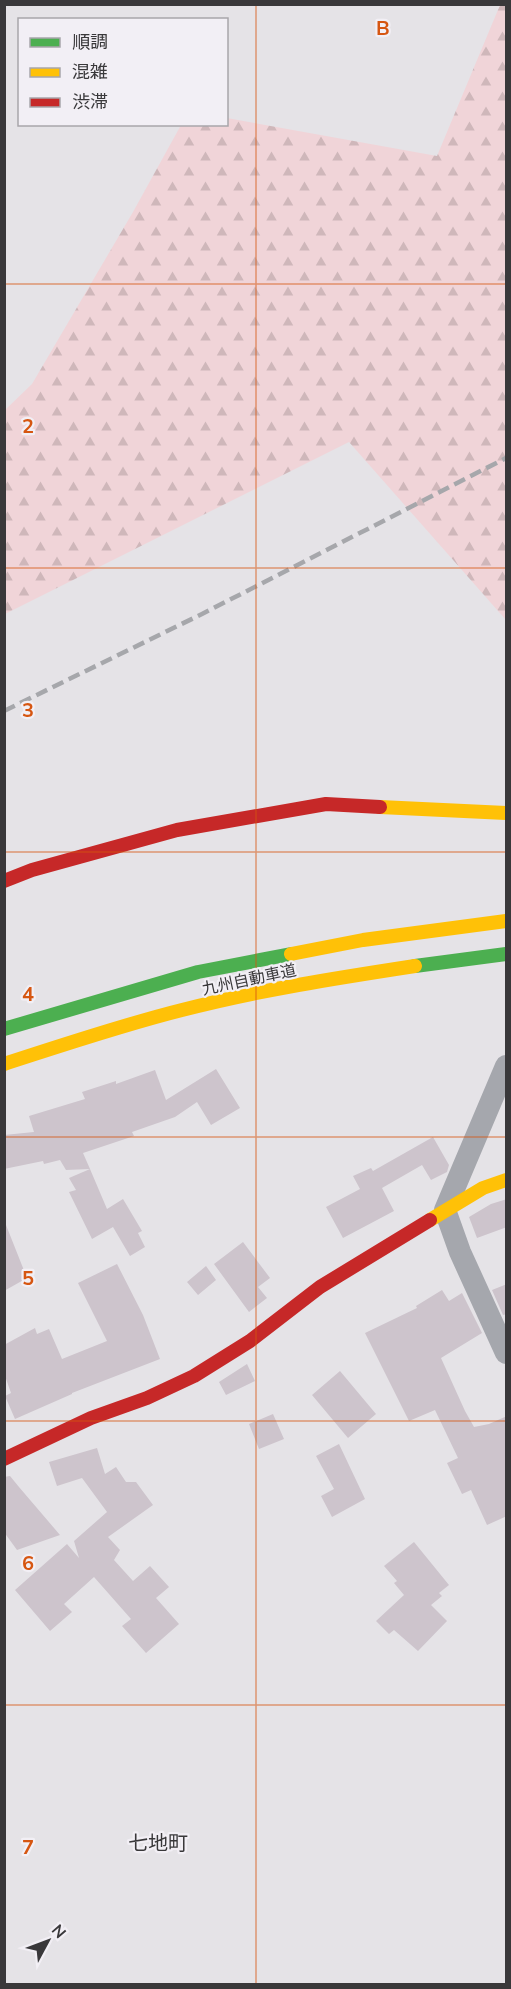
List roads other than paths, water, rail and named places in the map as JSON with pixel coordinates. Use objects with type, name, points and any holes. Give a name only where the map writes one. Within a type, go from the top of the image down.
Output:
[{"type":"main road","points":[[4,881],[32,870],[177,830],[326,804],[507,813]]},
{"type":"main road","name":"九州自動車道","points":[[4,1029],[198,972],[363,940],[507,921]]},
{"type":"main road","name":"九州自動車道","points":[[4,1064],[104,1031],[209,1004],[367,972],[507,954]]},
{"type":"main road","points":[[4,1459],[91,1418],[147,1398],[194,1376],[250,1341],[320,1287],[483,1188],[507,1180]]},
{"type":"street","points":[[507,1066],[445,1210],[460,1252],[507,1353]]},
{"type":"railway","points":[[4,711],[202,614],[506,458]]},
{"type":"district","name":"七地町","points":[[158,1843]]}]
